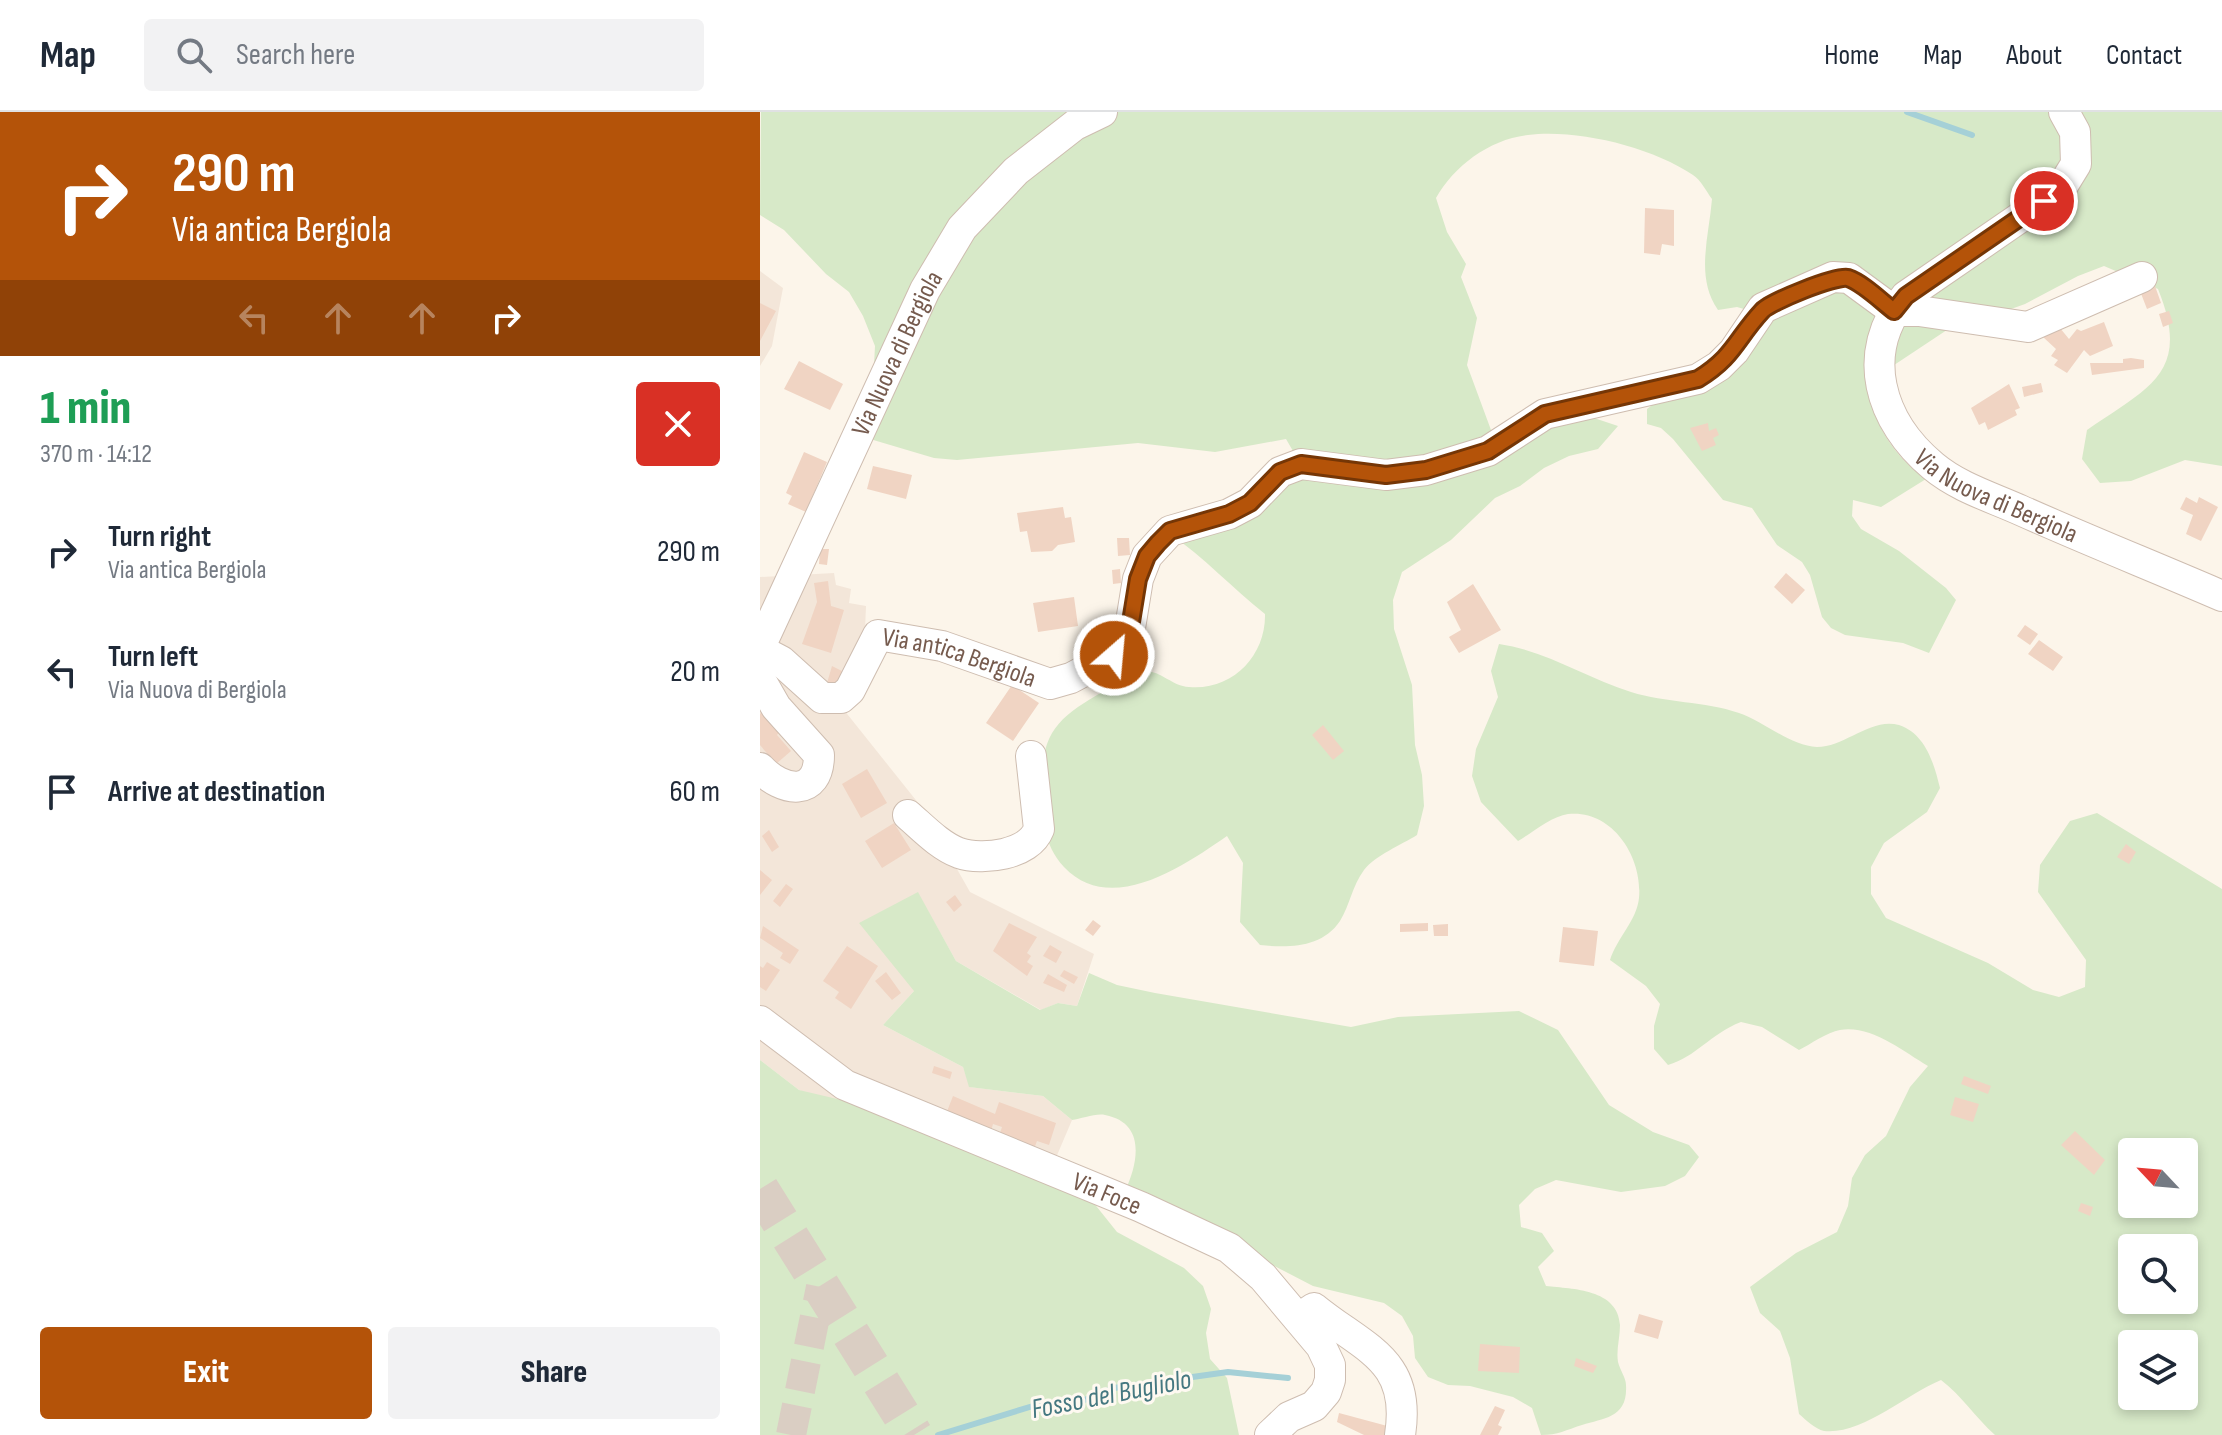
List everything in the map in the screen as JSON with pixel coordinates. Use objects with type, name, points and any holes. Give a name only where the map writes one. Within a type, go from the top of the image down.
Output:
[{"type":"street","name":"Via Nuova di Bergiola","points":[[760,649],[925,290],[962,228],[1016,171],[1075,125],[1102,112]]},
{"type":"street","name":"Via Nuova di Bergiola","points":[[2064,112],[2075,132],[2076,164],[2060,190],[1906,296],[1894,311],[1880,355],[1878,385],[1888,411],[1920,454],[1935,468],[1961,484],[2222,596]]},
{"type":"street","name":"Via antica Bergiola","points":[[760,649],[781,661],[822,698],[841,698],[850,690],[878,635],[942,646],[1050,684],[1071,678],[1114,655],[1129,634],[1138,579],[1147,556],[1170,531],[1229,514],[1250,503],[1280,472],[1301,464],[1386,475],[1426,470],[1488,451],[1545,414],[1698,379],[1719,366],[1734,351],[1763,308],[1833,277],[1849,278],[1894,311]]},
{"type":"street","points":[[1894,311],[1919,311],[2028,327],[2142,277]]},
{"type":"street","points":[[760,679],[776,707],[819,755],[819,764],[810,780],[794,788],[776,784],[760,768]]},
{"type":"street","points":[[908,815],[932,837],[959,853],[977,855],[1016,850],[1029,843],[1039,829],[1031,756]]},
{"type":"street","name":"Via Foce","points":[[760,1021],[845,1085],[1141,1207],[1229,1248],[1263,1277],[1299,1318],[1321,1346],[1330,1365],[1330,1380],[1314,1406],[1289,1417],[1270,1435]]},
{"type":"street","points":[[1299,1318],[1314,1308],[1383,1359],[1401,1390],[1400,1435]]},
{"type":"shaded area","points":[[760,271],[783,288],[772,346],[760,366]]},
{"type":"shaded area","points":[[834,573],[836,585],[851,589],[849,603],[866,606],[865,630],[844,710],[923,809],[970,892],[1094,954],[1077,1006],[1058,1003],[1041,1010],[956,961],[918,893],[914,991],[883,1025],[963,1067],[970,1087],[1043,1096],[1072,1120],[1041,1193],[799,1090],[760,1060],[760,577]]},
{"type":"green space","points":[[761,112],[2222,112],[2222,466],[2185,460],[2131,481],[2100,483],[2082,459],[2087,430],[2146,389],[2167,359],[2170,340],[2158,289],[2104,266],[2025,304],[2000,313],[1971,314],[1867,383],[1874,412],[1886,437],[1904,460],[1926,479],[1881,507],[1853,500],[1852,516],[1861,529],[1899,551],[1946,588],[1956,600],[1929,653],[1903,643],[1845,635],[1831,628],[1822,617],[1810,575],[1802,562],[1777,545],[1752,508],[1723,500],[1673,439],[1661,428],[1647,424],[1647,409],[1663,397],[1691,390],[1754,312],[1737,307],[1718,310],[1711,297],[1705,256],[1712,199],[1701,183],[1693,175],[1657,156],[1591,138],[1528,135],[1487,148],[1463,165],[1436,198],[1447,232],[1466,264],[1461,277],[1477,318],[1467,365],[1491,430],[1504,435],[1591,417],[1618,426],[1598,449],[1569,456],[1495,498],[1451,540],[1402,572],[1393,600],[1394,629],[1412,685],[1415,745],[1422,775],[1424,806],[1417,835],[1382,855],[1364,870],[1340,921],[1324,937],[1293,946],[1260,945],[1240,922],[1243,863],[1227,836],[1169,872],[1147,881],[1125,887],[1103,887],[1083,881],[1064,867],[1048,840],[1042,810],[1042,768],[1050,737],[1067,715],[1132,675],[1150,671],[1183,686],[1205,687],[1232,677],[1253,657],[1260,644],[1265,614],[1170,534],[1300,463],[1286,439],[1215,452],[1138,443],[957,460],[934,458],[870,439],[875,346],[849,292],[826,274],[784,230],[760,215]]},
{"type":"green space","points":[[1499,644],[1534,652],[1631,692],[1739,713],[1807,746],[1827,746],[1878,725],[1899,725],[1908,729],[1927,751],[1940,788],[1927,812],[1884,843],[1871,867],[1871,894],[1886,918],[1988,963],[2033,990],[2059,997],[2085,987],[2086,960],[2038,892],[2040,865],[2070,821],[2097,813],[2222,889],[2222,1435],[1995,1435],[1941,1380],[1868,1421],[1838,1431],[1821,1430],[1799,1414],[1790,1358],[1780,1331],[1760,1313],[1750,1287],[1796,1253],[1837,1232],[1848,1206],[1852,1178],[1865,1155],[1886,1136],[1910,1087],[1928,1066],[1886,1040],[1864,1031],[1835,1031],[1799,1050],[1762,1027],[1741,1022],[1687,1057],[1668,1065],[1654,1049],[1654,1026],[1660,1004],[1646,986],[1610,960],[1635,914],[1639,898],[1636,867],[1622,839],[1598,819],[1584,814],[1568,814],[1549,821],[1518,841],[1481,802],[1472,776],[1476,749],[1498,697],[1491,671]]},
{"type":"green space","points":[[918,892],[956,961],[1040,1010],[1058,1003],[1077,1006],[1089,973],[1117,985],[1155,993],[1351,1027],[1398,1017],[1519,1011],[1558,1030],[1609,1105],[1653,1132],[1689,1145],[1699,1157],[1685,1176],[1665,1186],[1621,1192],[1556,1180],[1535,1189],[1519,1205],[1521,1227],[1542,1233],[1554,1251],[1538,1267],[1546,1286],[1592,1293],[1611,1304],[1617,1313],[1620,1325],[1618,1362],[1626,1385],[1626,1396],[1619,1410],[1598,1420],[1541,1435],[1532,1408],[1513,1397],[1470,1386],[1448,1385],[1428,1377],[1415,1358],[1413,1336],[1402,1316],[1384,1303],[1313,1286],[1126,1189],[1134,1167],[1135,1145],[1133,1135],[1118,1119],[1093,1115],[1072,1120],[1043,1096],[969,1087],[963,1067],[883,1025],[914,991],[859,923]]},
{"type":"green space","points":[[760,1060],[799,1090],[850,1102],[1093,1202],[1117,1232],[1184,1268],[1203,1286],[1211,1309],[1206,1333],[1210,1359],[1227,1378],[1239,1435],[760,1435]]},
{"type":"building","points":[[1645,208],[1674,210],[1674,246],[1662,244],[1660,255],[1644,253]]},
{"type":"building","points":[[2155,286],[2161,303],[2147,309],[2140,291]]},
{"type":"building","points":[[760,303],[776,311],[760,341]]},
{"type":"building","points":[[2169,311],[2173,323],[2163,327],[2159,314]]},
{"type":"building","points":[[2104,322],[2113,346],[2090,356],[2084,350],[2067,373],[2054,365],[2058,360],[2051,356],[2056,349],[2043,337],[2060,328],[2069,339],[2077,329],[2081,331]]},
{"type":"building","points":[[2123,359],[2144,360],[2144,368],[2092,375],[2090,363],[2123,363]]},
{"type":"building","points":[[799,361],[843,384],[830,410],[784,389]]},
{"type":"building","points":[[2041,383],[2043,392],[2024,397],[2022,387]]},
{"type":"building","points":[[2009,384],[2020,408],[2015,410],[2017,415],[1988,430],[1985,422],[1979,425],[1971,408]]},
{"type":"building","points":[[1708,423],[1709,431],[1716,428],[1719,435],[1713,438],[1716,445],[1702,451],[1690,428]]},
{"type":"building","points":[[804,452],[827,462],[806,512],[788,504],[792,496],[786,493]]},
{"type":"building","points":[[873,466],[912,475],[906,499],[867,489]]},
{"type":"building","points":[[2186,497],[2197,503],[2199,497],[2218,507],[2201,541],[2186,534],[2193,515],[2180,509]]},
{"type":"building","points":[[1063,507],[1065,518],[1071,517],[1075,542],[1058,545],[1052,551],[1031,552],[1027,531],[1020,532],[1017,513]]},
{"type":"building","points":[[1117,538],[1129,538],[1130,555],[1118,556]]},
{"type":"building","points":[[820,549],[829,549],[827,565],[819,564]]},
{"type":"building","points":[[1120,569],[1121,583],[1113,584],[1112,570]]},
{"type":"building","points":[[1786,573],[1805,590],[1792,604],[1774,587]]},
{"type":"building","points":[[828,581],[831,606],[844,610],[831,653],[802,644],[817,602],[814,583]]},
{"type":"building","points":[[1473,584],[1501,630],[1459,653],[1449,637],[1461,630],[1447,602]]},
{"type":"building","points":[[1074,597],[1078,626],[1038,632],[1033,603]]},
{"type":"building","points":[[2025,625],[2038,634],[2030,645],[2017,636]]},
{"type":"building","points":[[2039,640],[2063,657],[2053,671],[2028,654]]},
{"type":"building","points":[[832,666],[850,675],[837,686],[827,683]]},
{"type":"building","points":[[1012,685],[1039,703],[1013,741],[986,723]]},
{"type":"building","points":[[765,709],[783,728],[777,735],[791,751],[776,764],[760,745],[760,714]]},
{"type":"building","points":[[1323,725],[1344,751],[1333,760],[1312,735]]},
{"type":"building","points":[[867,769],[887,803],[861,818],[842,784]]},
{"type":"building","points":[[894,823],[911,850],[882,868],[865,841]]},
{"type":"building","points":[[769,830],[779,847],[772,852],[762,836]]},
{"type":"building","points":[[2126,844],[2136,852],[2129,864],[2117,857]]},
{"type":"building","points":[[760,870],[772,880],[760,895]]},
{"type":"building","points":[[786,884],[793,889],[780,907],[773,901]]},
{"type":"building","points":[[955,895],[962,905],[954,912],[946,902]]},
{"type":"building","points":[[1093,920],[1101,926],[1093,936],[1085,930]]},
{"type":"building","points":[[1009,923],[1037,937],[1027,953],[1031,956],[1027,962],[1033,966],[1027,976],[993,951]]},
{"type":"building","points":[[1428,923],[1428,931],[1400,932],[1400,924]]},
{"type":"building","points":[[1448,924],[1448,936],[1434,936],[1433,925]]},
{"type":"building","points":[[763,926],[799,950],[790,964],[780,958],[783,953],[760,938]]},
{"type":"building","points":[[1563,927],[1598,931],[1594,966],[1559,962]]},
{"type":"building","points":[[1050,945],[1062,952],[1056,963],[1043,956]]},
{"type":"building","points":[[847,946],[878,966],[851,1009],[835,998],[839,992],[823,981]]},
{"type":"building","points":[[767,962],[780,970],[766,991],[760,987],[760,966],[763,968]]},
{"type":"building","points":[[1064,970],[1078,977],[1074,984],[1060,976]]},
{"type":"building","points":[[886,972],[901,993],[892,1000],[875,981]]},
{"type":"building","points":[[1048,974],[1067,985],[1064,992],[1043,983]]},
{"type":"building","points":[[934,1066],[952,1072],[950,1079],[932,1073]]},
{"type":"building","points":[[1964,1076],[1991,1086],[1988,1094],[1961,1084]]},
{"type":"building","points":[[953,1096],[995,1114],[999,1102],[1056,1123],[1049,1145],[1037,1141],[1034,1149],[999,1136],[1002,1127],[993,1124],[991,1131],[946,1114]]},
{"type":"building","points":[[1955,1097],[1979,1104],[1973,1122],[1950,1115]]},
{"type":"building","points":[[2075,1131],[2105,1160],[2094,1175],[2061,1145]]},
{"type":"building","points":[[2081,1203],[2093,1207],[2090,1216],[2078,1211]]},
{"type":"building","points":[[1639,1314],[1663,1321],[1658,1339],[1634,1332]]},
{"type":"building","points":[[1480,1344],[1520,1347],[1519,1373],[1478,1371]]},
{"type":"building","points":[[1576,1358],[1597,1366],[1593,1373],[1574,1366]]},
{"type":"building","points":[[1495,1406],[1505,1410],[1498,1425],[1502,1427],[1498,1435],[1480,1435]]},
{"type":"building","points":[[1339,1413],[1391,1427],[1390,1435],[1364,1435],[1337,1422]]},
{"type":"waterway","points":[[1907,112],[1972,135]]},
{"type":"waterway","name":"Fosso del Bugliolo","points":[[938,1435],[1033,1406],[1082,1401],[1114,1388],[1228,1372],[1288,1378]]},
{"type":"tunnel","points":[[760,1189],[914,1435]]},
{"type":"tunnel","points":[[791,1435],[821,1287]]},
{"type":"route","points":[[1114,655],[1129,634],[1138,579],[1147,556],[1158,543],[1170,531],[1229,514],[1250,503],[1280,472],[1301,464],[1386,475],[1426,470],[1488,451],[1545,414],[1698,379],[1719,366],[1734,351],[1763,308],[1833,277],[1849,278],[1894,311],[1906,296],[2044,201]]}]
